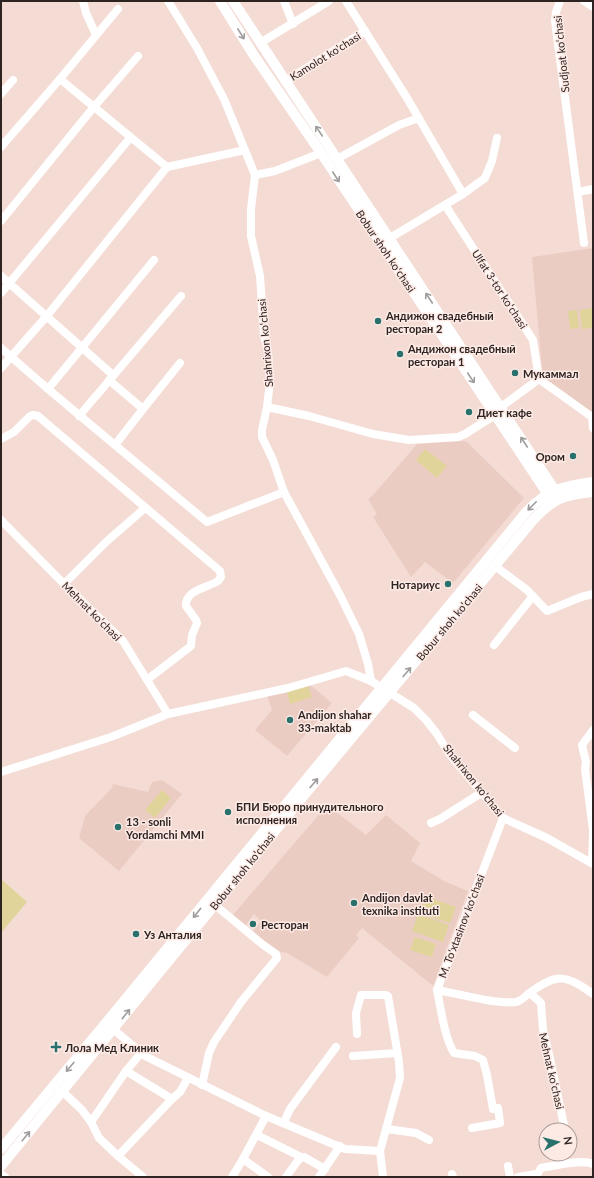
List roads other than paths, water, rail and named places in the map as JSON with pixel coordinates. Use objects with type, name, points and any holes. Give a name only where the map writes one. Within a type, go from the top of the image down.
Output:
[{"type":"main road","name":"Bobur shoh koʻchasi","points":[[220,1],[253,54],[321,153],[385,241],[554,496]]},
{"type":"main road","name":"Bobur shoh koʻchasi","points":[[233,1],[337,159],[385,241]]},
{"type":"main road","name":"Bobur shoh ko'chasi","points":[[1,1166],[301,799],[527,511],[537,502],[593,482]]},
{"type":"main road","name":"Bobur shoh ko'chasi","points":[[1,1149],[385,691],[495,566],[533,520],[547,506],[554,496],[593,492]]},
{"type":"street","points":[[83,1],[96,35]]},
{"type":"street","name":"Shahrixon koʻchasi","points":[[168,1],[224,99],[255,175],[251,236],[260,276],[264,335],[268,352],[270,382],[262,437],[273,460],[284,492],[340,595],[359,634],[368,664],[371,681]]},
{"type":"street","points":[[284,1],[293,24]]},
{"type":"street","points":[[260,43],[329,1]]},
{"type":"street","points":[[346,1],[419,118],[463,194]]},
{"type":"street","name":"Sudjoat koʻchasi","points":[[560,1],[556,12],[555,21],[584,243]]},
{"type":"street","points":[[584,1],[593,7]]},
{"type":"street","points":[[1,147],[118,9]]},
{"type":"street","name":"Kamolot ko'chasi","points":[[286,81],[365,31]]},
{"type":"street","points":[[1,221],[138,56]]},
{"type":"street","points":[[60,79],[167,167]]},
{"type":"street","points":[[1,94],[13,80]]},
{"type":"street","points":[[337,159],[399,125],[419,118]]},
{"type":"street","points":[[1,293],[130,138]]},
{"type":"street","points":[[385,241],[463,194],[484,178],[492,161],[497,138]]},
{"type":"street","points":[[1,368],[46,317],[167,167],[245,150]]},
{"type":"street","points":[[255,175],[275,171],[321,153]]},
{"type":"street","points":[[578,192],[593,189]]},
{"type":"street","name":"Ulfat 3-tor koʻchasi","points":[[445,205],[534,340],[539,379]]},
{"type":"street","points":[[48,389],[154,260]]},
{"type":"street","points":[[1,276],[82,348],[143,409]]},
{"type":"street","points":[[79,416],[180,296]]},
{"type":"street","points":[[1,348],[79,416],[207,522],[284,492]]},
{"type":"street","points":[[115,445],[180,363]]},
{"type":"street","points":[[267,407],[309,416],[373,434],[409,440],[458,437],[465,434],[498,411],[539,379],[592,417],[593,428]]},
{"type":"street","points":[[1,439],[14,432],[30,416],[38,416],[217,568],[222,575],[216,582],[192,594],[187,599],[186,606],[196,620],[197,624],[193,633],[191,646],[148,679]]},
{"type":"street","points":[[64,584],[106,542],[145,508]]},
{"type":"street","name":"Mehnat koʻchasi","points":[[1,520],[123,641],[148,679],[168,714]]},
{"type":"street","points":[[495,566],[528,590],[547,611],[581,596],[593,594]]},
{"type":"street","points":[[494,644],[532,596]]},
{"type":"street","points":[[1,772],[111,737],[168,714],[288,688],[339,673],[346,672],[371,681],[385,691]]},
{"type":"street","name":"Shahrixon koʻchasi","points":[[385,691],[414,708],[426,720],[450,755],[502,818],[548,838],[592,863],[593,831],[585,769],[590,762],[582,745],[593,730]]},
{"type":"street","points":[[473,715],[515,748]]},
{"type":"street","points":[[431,823],[440,819],[481,793]]},
{"type":"street","name":"M. Toʻxtasinov koʻchasi","points":[[502,818],[437,990],[498,1001],[517,1002],[550,981],[562,978],[578,984],[593,994]]},
{"type":"street","points":[[202,1085],[209,1053],[214,1042],[241,1002],[277,958],[276,954],[215,905]]},
{"type":"street","points":[[437,990],[451,1049],[454,1053],[475,1056],[483,1060],[493,1108],[498,1108],[500,1123],[472,1128]]},
{"type":"street","name":"Mehnat koʻchasi","points":[[530,993],[541,1002],[542,1030],[551,1061],[563,1122]]},
{"type":"street","points":[[357,1034],[356,1013],[361,995],[386,995],[389,1000],[400,1078],[380,1151],[383,1177]]},
{"type":"street","points":[[113,1029],[144,1056],[266,1116],[284,1122],[345,1149],[380,1151]]},
{"type":"street","points":[[284,1122],[290,1109],[336,1047]]},
{"type":"street","points":[[91,1122],[126,1071],[141,1053]]},
{"type":"street","points":[[353,1056],[397,1053]]},
{"type":"street","points":[[126,1071],[172,1099]]},
{"type":"street","points":[[118,1156],[180,1092],[188,1078]]},
{"type":"street","points":[[62,1091],[82,1110],[91,1122],[99,1138],[143,1177]]},
{"type":"street","points":[[232,1177],[257,1135],[266,1116]]},
{"type":"street","points":[[387,1129],[416,1133],[429,1140]]},
{"type":"street","points":[[257,1135],[301,1157],[304,1157],[325,1169]]},
{"type":"street","points":[[319,1177],[340,1146]]},
{"type":"street","points":[[286,1177],[301,1157]]},
{"type":"street","points":[[243,1159],[268,1177]]},
{"type":"street","points":[[518,1177],[536,1174],[541,1168],[546,1167],[581,1162],[589,1162],[593,1164]]},
{"type":"street","points":[[508,1166],[510,1177]]},
{"type":"street","points":[[1,1174],[5,1177]]},
{"type":"place","name":"Андижон свадебный ресторан 2","points":[[378,321]]},
{"type":"place","name":"Андижон свадебный ресторан 1","points":[[400,354]]},
{"type":"place","name":"Мукаммал","points":[[515,373]]},
{"type":"place","name":"Диет кафе","points":[[469,412]]},
{"type":"place","name":"Ором","points":[[573,456]]},
{"type":"place","name":"Нотариус","points":[[448,584]]},
{"type":"place","name":"Andijon shahar 33-maktab","points":[[290,720]]},
{"type":"place","name":"БПИ Бюро принудительного исполнения","points":[[228,812]]},
{"type":"place","name":"13 - sonli Yordamchi MMI","points":[[118,827]]},
{"type":"place","name":"Andijon davlat texnika instituti","points":[[354,903]]},
{"type":"place","name":"Ресторан","points":[[253,924]]},
{"type":"place","name":"Уз Анталия","points":[[136,934]]},
{"type":"place","name":"Лола Мед Клиник","points":[[56,1047]]}]
